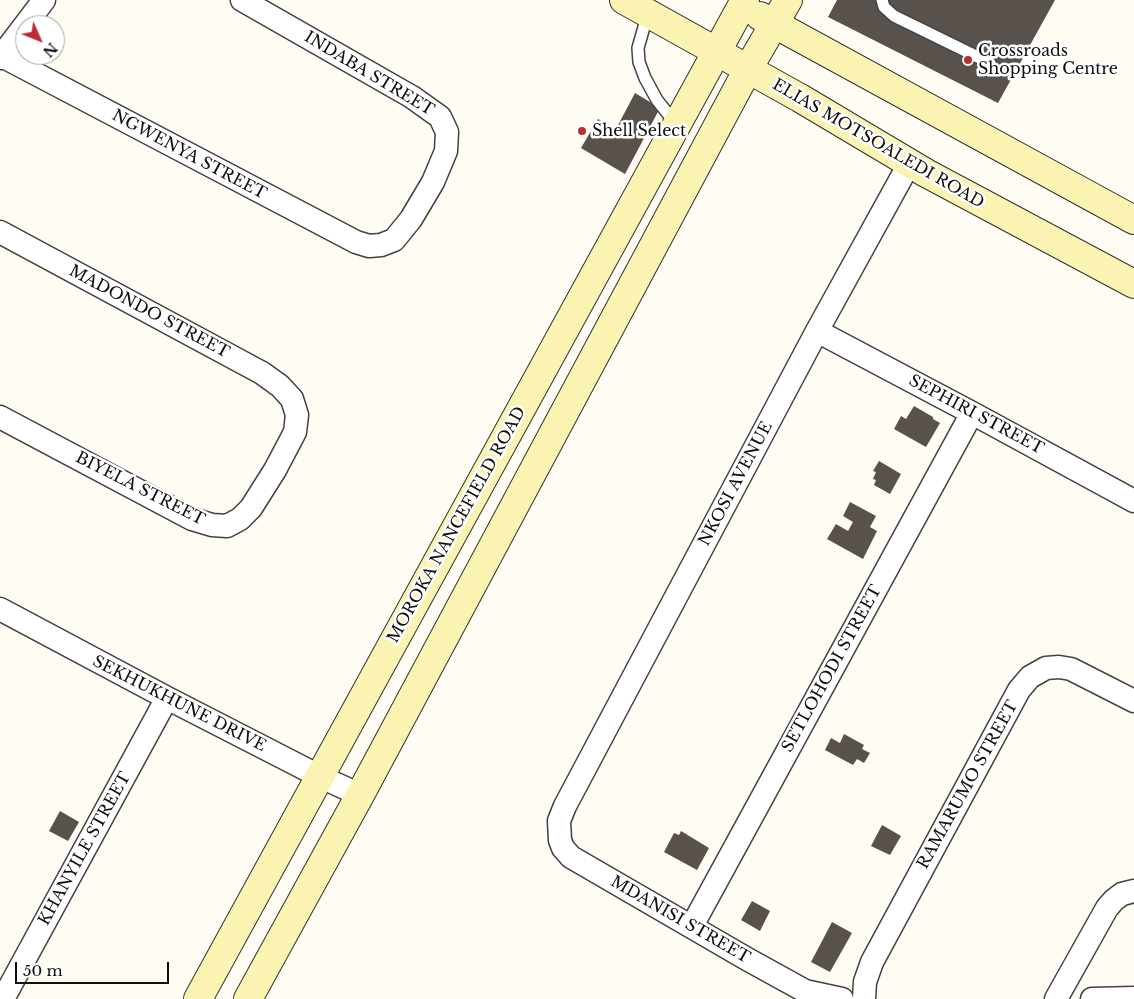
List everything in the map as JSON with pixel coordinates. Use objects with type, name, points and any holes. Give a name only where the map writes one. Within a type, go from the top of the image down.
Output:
[{"type":"main road","points":[[248,999],[360,795],[748,70],[788,0]]},
{"type":"main road","points":[[739,2],[775,24],[1134,220]]},
{"type":"main road","name":"MOROKA NANCEFIELD ROAD","points":[[198,999],[677,125],[717,51],[739,2]]},
{"type":"main road","name":"ELIAS MOTSOALEDI ROAD","points":[[635,4],[800,98],[909,164],[1134,284]]},
{"type":"main road","points":[[635,201],[668,218]]},
{"type":"street","points":[[0,56],[44,0]]},
{"type":"street","name":"INDABA STREET","points":[[242,0],[412,97],[440,117],[447,132],[446,151],[433,182],[411,219],[394,240],[381,245]]},
{"type":"street","name":"NGWENYA STREET","points":[[0,56],[337,233],[369,246],[381,245]]},
{"type":"street","name":"NKOSI AVENUE","points":[[565,806],[817,331],[909,164]]},
{"type":"street","name":"MADONDO STREET","points":[[0,232],[262,373],[280,386],[292,399]]},
{"type":"street","name":"SEPHIRI STREET","points":[[817,331],[1134,501]]},
{"type":"street","name":"BIYELA STREET","points":[[0,417],[192,519],[212,525],[226,526],[240,519],[252,508],[291,440],[295,432],[297,415],[292,399]]},
{"type":"street","name":"SETLOHODI STREET","points":[[692,926],[972,413]]},
{"type":"street","name":"SEKHUKHUNE DRIVE","points":[[0,609],[167,698],[360,795]]},
{"type":"street","name":"RAMARUMO STREET","points":[[864,999],[865,982],[872,962],[1020,690],[1030,677],[1046,668],[1072,669],[1134,701]]},
{"type":"street","name":"KHANYILE STREET","points":[[3,999],[167,698]]},
{"type":"street","name":"MDANISI STREET","points":[[565,806],[559,821],[560,840],[566,853],[571,857],[692,926],[805,995],[842,999]]},
{"type":"street","points":[[1056,999],[1107,908],[1122,894],[1134,891]]},
{"type":"street","points":[[1092,999],[1134,998]]},
{"type":"lane","points":[[882,0],[884,7],[894,16],[990,63]]},
{"type":"lane","points":[[635,4],[639,62],[657,100],[677,125]]},
{"type":"building","name":"Crossroads Shopping Centre","points":[[837,0],[1055,0],[998,103],[828,17]]},
{"type":"building","points":[[635,93],[660,108],[625,174],[581,148],[598,119],[616,129]]},
{"type":"building","points":[[914,406],[940,423],[926,447],[894,429],[901,416],[906,419]]},
{"type":"building","points":[[879,461],[901,474],[890,494],[874,485],[876,480],[873,479],[876,472],[873,471]]},
{"type":"building","points":[[850,502],[876,516],[870,527],[877,531],[863,559],[827,539],[836,524],[848,531],[853,522],[843,516]]},
{"type":"building","points":[[844,734],[864,745],[862,749],[870,753],[864,763],[857,759],[853,765],[825,750],[831,738],[840,743]]},
{"type":"building","points":[[60,811],[79,822],[68,841],[49,831]]},
{"type":"building","points":[[882,825],[901,836],[890,855],[871,846]]},
{"type":"building","points":[[681,831],[709,848],[697,870],[664,852],[674,833],[679,835]]},
{"type":"building","points":[[752,901],[770,911],[760,931],[741,920]]},
{"type":"building","points":[[832,922],[852,933],[830,972],[811,962]]},
{"type":"place","name":"Crossroads Shopping Centre","points":[[968,60]]},
{"type":"place","name":"Shell Select","points":[[582,131]]}]
